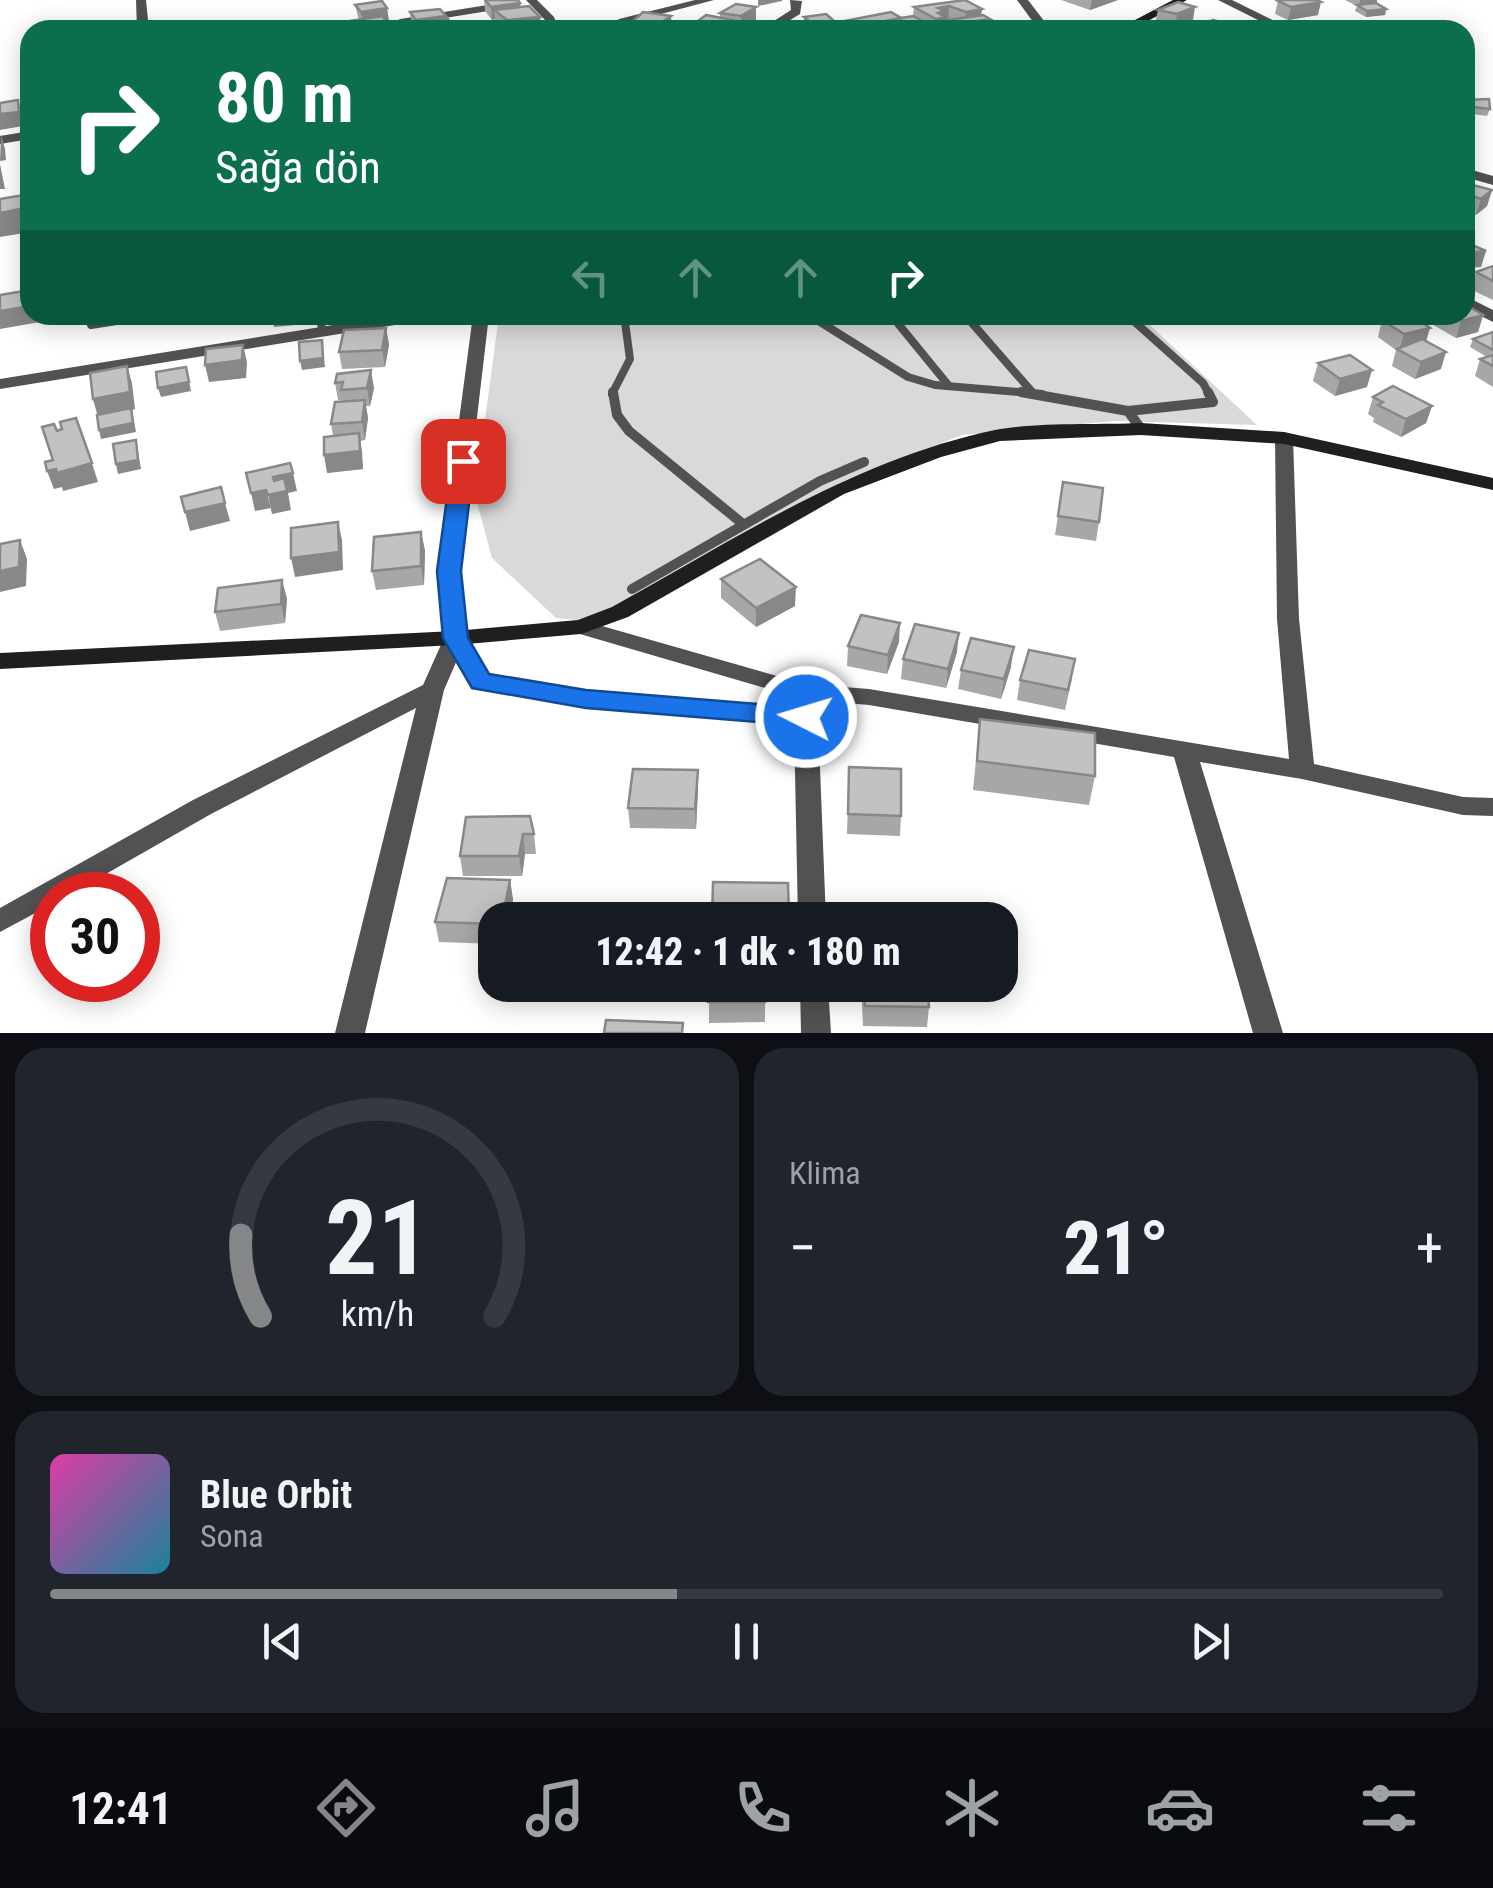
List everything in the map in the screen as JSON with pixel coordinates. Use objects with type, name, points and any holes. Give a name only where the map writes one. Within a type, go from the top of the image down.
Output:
[{"type":"street","points":[[531,0],[550,20]]},
{"type":"street","points":[[627,20],[709,0]]},
{"type":"street","points":[[796,1],[817,0]]},
{"type":"street","points":[[1142,20],[1182,0]]},
{"type":"street","points":[[1223,0],[1266,20]]},
{"type":"street","points":[[0,384],[305,325]]},
{"type":"street","points":[[480,325],[449,571],[455,638],[481,682],[586,699],[805,704],[869,697],[1302,770],[1464,806],[1493,807]]},
{"type":"street","points":[[0,661],[455,638],[581,627],[620,612],[836,490],[934,453],[1000,435],[1141,428],[1284,438],[1493,484]]},
{"type":"street","points":[[1284,438],[1288,619],[1302,770]]},
{"type":"street","points":[[581,627],[805,704]]},
{"type":"street","points":[[350,1033],[432,690],[455,638]]},
{"type":"street","points":[[0,921],[202,807],[432,690]]},
{"type":"street","points":[[805,704],[811,902]]},
{"type":"street","points":[[1185,753],[1268,1033]]},
{"type":"street","points":[[815,1002],[816,1033]]},
{"type":"lane","points":[[413,20],[531,0]]},
{"type":"lane","points":[[625,325],[630,359],[616,380],[612,401],[615,415],[644,449],[693,482],[743,524]]},
{"type":"lane","points":[[826,325],[908,377],[950,386],[1034,394],[1128,410],[1213,402],[1203,384],[1139,325]]},
{"type":"lane","points":[[899,325],[950,386]]},
{"type":"lane","points":[[975,325],[1034,394]]},
{"type":"lane","points":[[1128,410],[1141,428]]},
{"type":"lane","points":[[632,588],[820,481],[864,462]]},
{"type":"shaded area","points":[[498,325],[1150,325],[1257,425],[1115,421],[962,435],[851,479],[587,621],[556,618],[492,558],[475,495]]},
{"type":"building","points":[[485,0],[518,0],[520,3],[491,7]]},
{"type":"building","points":[[965,0],[982,9],[966,12],[949,6],[938,8],[944,11],[938,13],[946,17],[936,19],[914,7]]},
{"type":"building","points":[[382,1],[387,8],[361,12],[355,5]]},
{"type":"building","points":[[1278,1],[1321,2],[1291,7]]},
{"type":"building","points":[[1178,2],[1195,7],[1177,14],[1158,10]]},
{"type":"building","points":[[1376,3],[1386,9],[1367,11],[1357,5]]},
{"type":"building","points":[[736,4],[756,7],[741,16],[720,13]]},
{"type":"building","points":[[529,6],[540,17],[507,20],[494,10]]},
{"type":"building","points":[[440,9],[446,16],[416,20],[410,12]]},
{"type":"building","points":[[643,12],[671,16],[665,20],[634,20]]},
{"type":"building","points":[[891,12],[901,18],[891,20],[849,20]]},
{"type":"building","points":[[826,14],[833,20],[808,20],[804,17]]},
{"type":"building","points":[[706,15],[732,20],[699,20]]},
{"type":"building","points":[[983,15],[990,19],[983,20],[948,20]]},
{"type":"building","points":[[1489,99],[1490,109],[1475,107],[1475,100]]},
{"type":"building","points":[[18,100],[19,112],[0,114],[0,103]]},
{"type":"building","points":[[1475,186],[1492,190],[1481,199],[1475,197]]},
{"type":"building","points":[[20,196],[20,209],[0,213],[0,199]]},
{"type":"building","points":[[1493,266],[1493,281],[1476,272]]},
{"type":"building","points":[[20,292],[20,308],[0,311],[0,295]]},
{"type":"building","points":[[1390,325],[1430,328],[1404,334]]},
{"type":"building","points":[[386,328],[382,350],[339,352],[344,330]]},
{"type":"building","points":[[1493,332],[1493,350],[1473,339]]},
{"type":"building","points":[[1422,339],[1446,352],[1421,362],[1397,349]]},
{"type":"building","points":[[322,340],[323,358],[300,361],[299,342]]},
{"type":"building","points":[[243,345],[242,360],[205,365],[206,349]]},
{"type":"building","points":[[1350,355],[1372,370],[1340,379],[1318,363]]},
{"type":"building","points":[[1493,355],[1493,366],[1480,359]]},
{"type":"building","points":[[127,366],[130,392],[93,399],[90,373]]},
{"type":"building","points":[[186,367],[189,382],[158,388],[156,372]]},
{"type":"building","points":[[371,370],[367,388],[341,390],[343,382],[335,383],[337,374]]},
{"type":"building","points":[[1393,386],[1432,406],[1406,419],[1378,405],[1383,402],[1373,397]]},
{"type":"building","points":[[365,400],[362,422],[331,424],[335,402]]},
{"type":"building","points":[[131,408],[133,423],[99,430],[97,415]]},
{"type":"building","points":[[76,418],[92,463],[57,473],[56,469],[47,471],[45,462],[53,460],[42,427],[54,424],[57,431],[62,429],[60,422]]},
{"type":"building","points":[[359,433],[360,451],[324,455],[324,437]]},
{"type":"building","points":[[136,440],[138,460],[116,464],[113,444]]},
{"type":"building","points":[[290,463],[293,473],[273,477],[274,481],[284,478],[287,491],[251,493],[246,473]]},
{"type":"building","points":[[1063,482],[1103,488],[1099,522],[1058,516]]},
{"type":"building","points":[[221,487],[225,503],[185,512],[181,497]]},
{"type":"building","points":[[338,522],[339,552],[291,558],[291,528]]},
{"type":"building","points":[[421,532],[421,566],[372,571],[374,537]]},
{"type":"building","points":[[20,540],[19,567],[0,571],[0,544]]},
{"type":"building","points":[[760,559],[796,587],[756,608],[721,579]]},
{"type":"building","points":[[282,580],[281,604],[215,612],[218,588]]},
{"type":"building","points":[[861,615],[900,623],[888,655],[848,646]]},
{"type":"building","points":[[915,624],[959,633],[948,669],[903,659]]},
{"type":"building","points":[[971,638],[1014,647],[1004,679],[961,670]]},
{"type":"building","points":[[1029,650],[1075,659],[1068,690],[1020,680]]},
{"type":"building","points":[[980,719],[1095,733],[1095,776],[977,761]]},
{"type":"building","points":[[849,767],[901,769],[901,816],[848,814]]},
{"type":"building","points":[[633,769],[698,770],[695,809],[628,808]]},
{"type":"building","points":[[530,816],[534,834],[523,834],[519,856],[460,856],[466,817]]},
{"type":"building","points":[[447,878],[510,880],[506,902],[478,902],[478,923],[435,922]]},
{"type":"building","points":[[713,882],[788,883],[789,902],[712,902]]},
{"type":"building","points":[[865,1002],[929,1002],[929,1007],[865,1006]]},
{"type":"building","points":[[606,1020],[683,1023],[682,1033],[604,1033]]},
{"type":"route","points":[[463,461],[449,571],[455,638],[481,682],[586,699],[806,717]]}]
